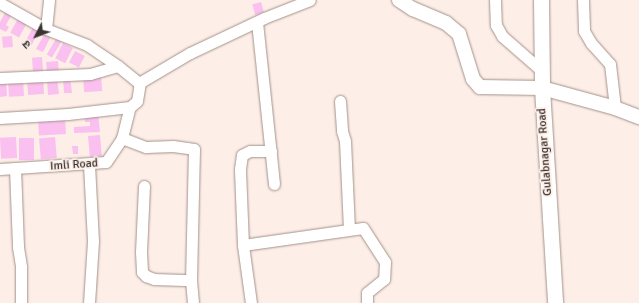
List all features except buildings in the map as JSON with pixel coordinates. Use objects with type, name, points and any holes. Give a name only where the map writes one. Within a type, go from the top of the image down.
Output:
[{"type":"main road","name":"Gulabnagar Road","points":[[541,0],[542,88],[555,303]]},
{"type":"street","points":[[46,29],[49,0]]},
{"type":"street","points":[[4,3],[46,29],[87,45],[140,82],[190,53],[257,22],[310,0]]},
{"type":"street","points":[[399,0],[413,9],[446,23],[459,34],[473,78],[480,87],[542,88],[615,108],[639,117]]},
{"type":"street","points":[[495,0],[496,25],[502,36],[542,71]]},
{"type":"street","points":[[583,0],[584,31],[591,43],[610,64],[615,108]]},
{"type":"street","points":[[257,22],[274,184]]},
{"type":"street","points":[[0,78],[90,74],[118,66]]},
{"type":"street","name":"Imli Road","points":[[0,169],[106,162],[122,138],[130,107],[137,101],[140,82]]},
{"type":"street","points":[[340,101],[342,131],[345,141],[349,229]]},
{"type":"street","points":[[0,118],[68,114],[130,107]]},
{"type":"street","points":[[122,138],[146,147],[173,146],[194,149],[191,280],[194,303]]},
{"type":"street","points":[[251,303],[243,245],[240,169],[242,155],[250,151],[271,151]]},
{"type":"street","points":[[0,161],[0,169]]},
{"type":"street","points":[[89,164],[93,241],[89,303]]},
{"type":"street","points":[[14,168],[18,247],[21,267],[21,303]]},
{"type":"street","points":[[144,186],[140,252],[142,272],[146,276],[154,279],[191,280]]},
{"type":"street","points":[[243,245],[363,228],[385,262],[384,279],[367,293],[367,303]]}]
